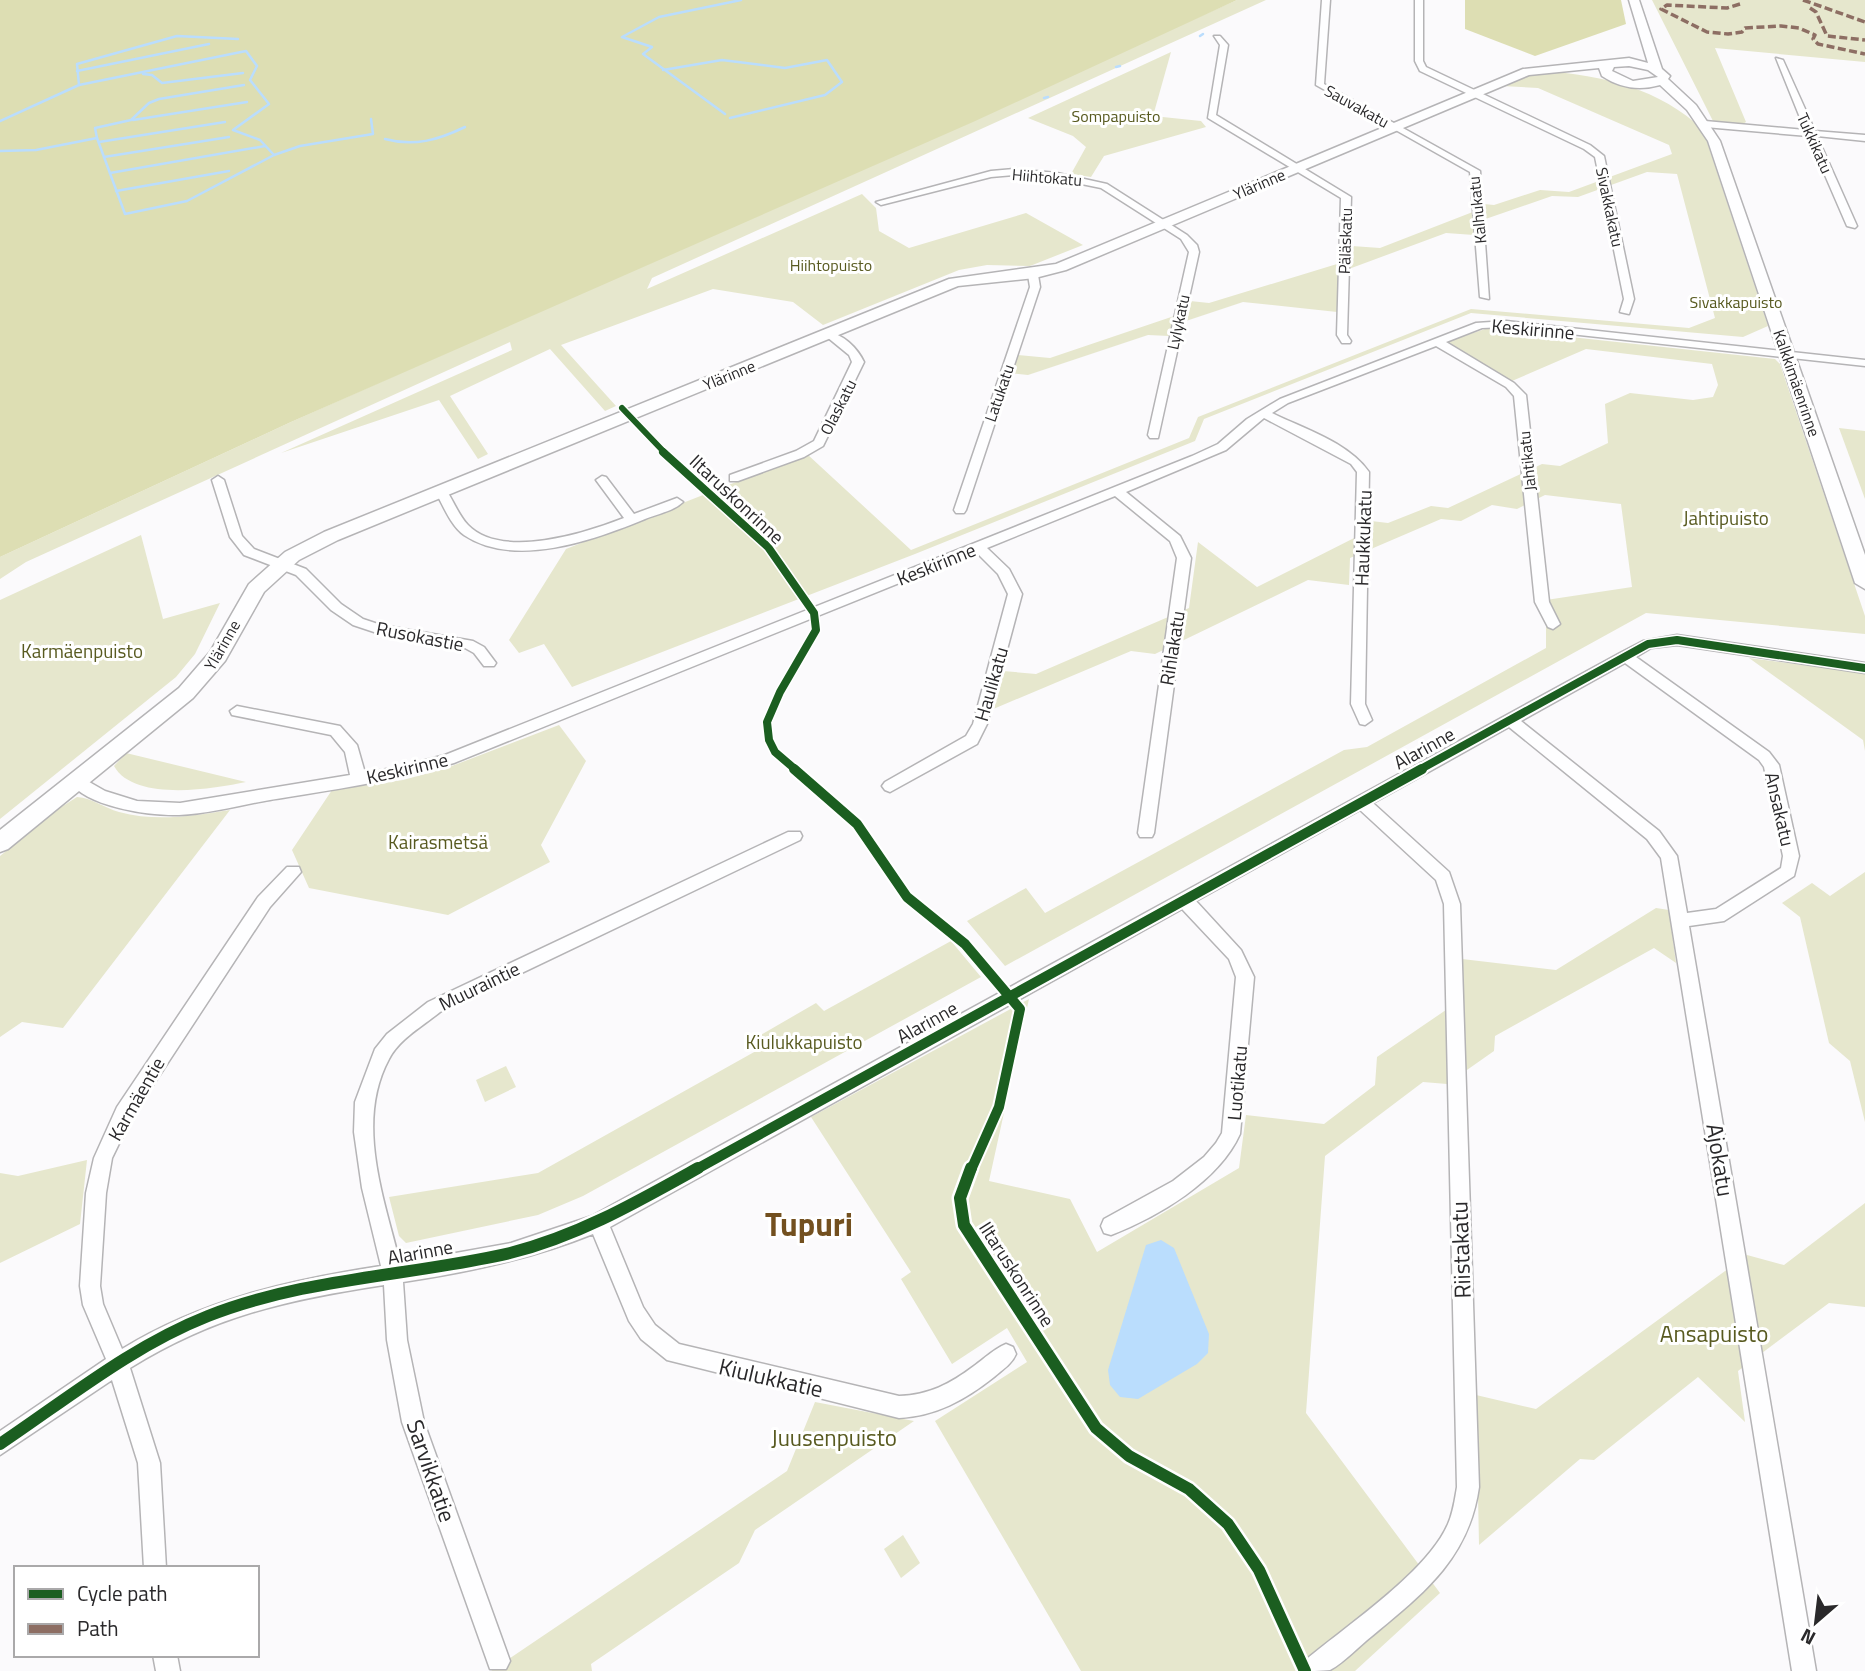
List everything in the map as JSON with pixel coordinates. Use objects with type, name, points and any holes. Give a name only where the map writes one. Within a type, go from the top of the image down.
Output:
[{"type":"street","name":"Sauvakatu","points":[[1326,0],[1320,85],[1395,127]]},
{"type":"street","points":[[1419,0],[1421,67],[1474,94]]},
{"type":"street","name":"Kalkkimäenrinne","points":[[1634,0],[1646,43],[1659,74],[1692,108],[1714,141],[1865,583]]},
{"type":"street","points":[[1217,38],[1224,45],[1210,116],[1297,168]]},
{"type":"street","points":[[1611,71],[1646,43]]},
{"type":"street","name":"Tukkikatu","points":[[1779,60],[1852,226]]},
{"type":"street","points":[[1623,62],[1659,74],[1651,84],[1634,84]]},
{"type":"street","name":"Ylärinne","points":[[0,843],[204,676],[218,656],[249,598],[281,564],[331,536],[831,335],[954,282],[982,276],[1033,275],[1061,267],[1527,72],[1557,67],[1611,71]]},
{"type":"street","name":"Kalkkimäenrinne","points":[[1611,71],[1634,84],[1692,108]]},
{"type":"street","name":"Sivakkakatu","points":[[1474,94],[1587,147],[1599,156],[1629,299],[1625,312]]},
{"type":"street","points":[[1705,124],[1865,138]]},
{"type":"street","name":"Kalhukatu","points":[[1395,127],[1475,171],[1485,297]]},
{"type":"street","name":"Päläskatu","points":[[1297,168],[1346,197],[1342,335],[1346,341]]},
{"type":"street","name":"Hiihtokatu","points":[[881,202],[991,174],[1026,173],[1097,183],[1164,224]]},
{"type":"street","name":"Lylykatu","points":[[1154,435],[1194,248],[1184,237],[1164,224]]},
{"type":"street","name":"Latukatu","points":[[960,510],[1035,287],[1033,275]]},
{"type":"street","name":"Keskirinne","points":[[77,782],[117,802],[157,810],[207,806],[398,773],[449,759],[1215,450],[1263,413],[1300,394],[1472,327],[1495,323],[1865,362]]},
{"type":"street","name":"Olaskatu","points":[[734,478],[807,451],[823,438],[859,362],[854,353],[831,335]]},
{"type":"street","name":"Jahtikatu","points":[[1436,341],[1510,385],[1520,394],[1542,602],[1553,624]]},
{"type":"street","name":"Haukkukatu","points":[[1263,413],[1343,453],[1355,461],[1363,472],[1358,705],[1366,720]]},
{"type":"street","name":"Rusokastie","points":[[218,480],[236,537],[257,557],[301,572],[336,607],[358,622],[380,629],[468,643],[480,650],[489,663]]},
{"type":"street","points":[[602,480],[631,519]]},
{"type":"street","points":[[440,491],[462,527],[471,534],[521,546],[563,544],[677,502]]},
{"type":"street","name":"Rihlakatu","points":[[1117,491],[1175,539],[1184,558],[1146,833]]},
{"type":"street","name":"Haulikatu","points":[[890,786],[966,746],[980,724],[1015,594],[1004,572],[979,547]]},
{"type":"street","name":"Alarinne","points":[[0,1444],[117,1361],[176,1329],[242,1304],[324,1284],[393,1275],[524,1250],[598,1223],[1647,644],[1677,640],[1865,667]]},
{"type":"street","name":"Ansakatu","points":[[1625,656],[1764,757],[1771,765],[1791,856],[1788,871],[1734,908],[1718,916],[1680,920]]},
{"type":"street","points":[[237,711],[335,730],[351,747],[358,766],[358,779]]},
{"type":"street","name":"Ajokatu","points":[[1510,720],[1662,844],[1669,856],[1804,1671]]},
{"type":"street","name":"Riistakatu","points":[[1310,1671],[1423,1574],[1447,1548],[1462,1518],[1468,1487],[1452,904],[1443,877],[1362,802]]},
{"type":"street","name":"Muuraintie","points":[[393,1275],[372,1188],[363,1132],[364,1102],[370,1079],[393,1040],[434,1007],[794,836]]},
{"type":"street","name":"Karmäentie","points":[[155,1566],[149,1463],[117,1361],[93,1305],[90,1286],[92,1229],[103,1158],[124,1113],[141,1086],[264,902],[293,872]]},
{"type":"street","name":"Luotikatu","points":[[1111,1226],[1207,1169],[1227,1147],[1235,1118],[1245,977],[1235,955],[1184,900]]},
{"type":"street","name":"Kiulukkatie","points":[[598,1223],[636,1314],[648,1332],[667,1349],[693,1360],[891,1405],[919,1407],[935,1404],[954,1394],[1006,1354]]},
{"type":"street","name":"Sarvikkatie","points":[[393,1275],[397,1340],[413,1422],[498,1661]]},
{"type":"green space","points":[[0,0],[1237,0],[973,122],[291,422],[0,557]]},
{"type":"green space","name":"Hiihtopuisto","points":[[1237,0],[1266,0],[652,278],[647,289],[862,194],[876,208],[879,231],[909,248],[1026,213],[1083,245],[1030,266],[987,265],[959,270],[823,325],[793,302],[713,289],[561,345],[616,406],[605,411],[550,349],[450,396],[488,454],[478,459],[439,400],[281,453],[512,350],[510,342],[26,562],[0,579],[0,557],[291,422]]},
{"type":"green space","points":[[1465,0],[1621,0],[1626,24],[1535,56],[1465,29]]},
{"type":"green space","points":[[1652,0],[1865,0],[1865,62],[1715,48],[1746,122],[1741,125],[1714,123]]},
{"type":"green space","name":"Sompapuisto","points":[[1171,52],[1153,116],[1201,121],[1206,127],[1104,156],[1091,177],[1071,174],[1086,147],[1073,136],[1028,118]]},
{"type":"green space","name":"Sivakkapuisto","points":[[1544,71],[1587,76],[1650,94],[1669,104],[1703,130],[1768,326],[1743,337],[1471,313],[1204,419],[1195,441],[915,554],[572,687],[544,644],[519,653],[509,640],[566,549],[807,454],[911,550],[1189,438],[1198,417],[1471,309],[1689,328],[1715,318],[1677,174],[1647,172],[1578,197],[1552,196],[1474,223],[1474,235],[1446,233],[1338,273],[1337,312],[1243,302],[1171,326],[1169,336],[1148,335],[1028,375],[1010,373],[1018,355],[1050,358],[1186,312],[1190,301],[1209,303],[1350,260],[1352,246],[1380,248],[1483,208],[1484,204],[1494,205],[1540,190],[1569,192],[1672,154],[1669,145],[1538,88],[1502,86]]},
{"type":"green space","name":"Jahtipuisto","points":[[1488,328],[1775,359],[1780,364],[1865,616],[1865,634],[1646,613],[1005,966],[967,921],[1026,888],[1045,913],[1344,750],[1367,747],[1546,648],[1546,600],[1632,587],[1621,504],[1545,495],[1517,509],[1492,505],[1461,521],[1441,519],[1350,558],[1349,585],[1308,580],[1155,654],[1131,651],[991,710],[1003,671],[1036,674],[1189,608],[1198,542],[1257,587],[1370,530],[1371,521],[1388,523],[1431,506],[1448,508],[1542,464],[1560,466],[1608,443],[1605,404],[1630,393],[1693,400],[1713,397],[1718,385],[1712,364],[1586,349],[1512,381],[1443,343]]},
{"type":"green space","points":[[1839,428],[1865,431],[1865,499]]},
{"type":"green space","name":"Karmäenpuisto","points":[[141,535],[163,619],[220,603],[195,654],[176,677],[0,819],[0,600]]},
{"type":"green space","points":[[1749,658],[1865,673],[1865,751],[1863,740]]},
{"type":"green space","name":"Kairasmetsä","points":[[559,725],[586,761],[541,845],[550,862],[448,915],[309,888],[292,850],[332,790],[403,780],[444,769]]},
{"type":"green space","points":[[126,753],[246,782],[195,790],[156,789],[138,785],[124,777],[114,766]]},
{"type":"green space","points":[[77,797],[119,812],[147,817],[188,816],[230,810],[63,1028],[22,1022],[0,1037],[0,856],[55,811]]},
{"type":"green space","points":[[1865,872],[1865,1122],[1850,1061],[1829,1043],[1800,917],[1782,903],[1812,883],[1830,896]]},
{"type":"green space","points":[[1656,908],[1669,910],[1676,963],[1654,948],[1495,1036],[1494,1051],[1447,1084],[1423,1082],[1325,1156],[1306,1413],[1440,1593],[1355,1671],[1081,1671],[935,1421],[1027,1362],[1007,1328],[952,1364],[901,1279],[911,1272],[811,1117],[1029,999],[989,1181],[1070,1199],[1097,1252],[1239,1168],[1246,1115],[1324,1124],[1375,1085],[1377,1057],[1462,999],[1462,959],[1556,970]]},
{"type":"green space","name":"Kiulukkapuisto","points":[[951,941],[981,977],[583,1196],[538,1215],[406,1243],[399,1236],[389,1197],[538,1173],[765,1046],[759,1036],[816,1003],[824,1011]]},
{"type":"green space","points":[[506,1066],[516,1087],[485,1102],[476,1080]]},
{"type":"green space","points":[[87,1160],[80,1224],[0,1263],[0,1173],[18,1176]]},
{"type":"green space","name":"Ansapuisto","points":[[1865,1203],[1865,1307],[1829,1303],[1738,1371],[1745,1422],[1698,1377],[1594,1460],[1580,1459],[1479,1545],[1476,1395],[1536,1409],[1747,1255],[1784,1265]]},
{"type":"green space","name":"Juusenpuisto","points":[[815,1402],[914,1421],[755,1530],[739,1563],[591,1664],[592,1671],[491,1671],[787,1471]]},
{"type":"green space","points":[[903,1535],[920,1563],[901,1578],[884,1549]]},
{"type":"water","points":[[1161,1240],[1174,1248],[1209,1334],[1208,1353],[1197,1364],[1138,1399],[1120,1397],[1110,1385],[1108,1370],[1146,1245]]},
{"type":"waterway","points":[[665,70],[643,54],[652,47],[622,37],[659,17],[741,0]]},
{"type":"waterway","points":[[78,71],[77,64],[177,36],[238,39]]},
{"type":"waterway","points":[[78,71],[209,44]]},
{"type":"waterway","points":[[79,85],[246,51],[257,66],[250,80],[269,104],[233,130],[260,140],[274,155]]},
{"type":"waterway","points":[[665,70],[722,60],[785,68],[827,60],[842,82],[825,95],[730,118]]},
{"type":"waterway","points":[[1116,67],[1120,66]]},
{"type":"waterway","points":[[665,70],[725,114]]},
{"type":"waterway","points":[[78,71],[79,85]]},
{"type":"waterway","points":[[143,74],[152,75],[162,83],[243,73]]},
{"type":"waterway","points":[[0,121],[79,85]]},
{"type":"waterway","points":[[97,138],[95,128],[131,120],[149,103],[159,99],[244,85]]},
{"type":"waterway","points":[[1044,98],[1048,97]]},
{"type":"waterway","points":[[133,120],[247,102]]},
{"type":"waterway","points":[[274,155],[300,146],[373,134],[371,119]]},
{"type":"waterway","points":[[99,142],[225,122]]},
{"type":"waterway","points":[[385,139],[426,141],[465,127]]},
{"type":"waterway","points":[[104,157],[229,137]]},
{"type":"waterway","points":[[0,151],[36,150],[97,138]]},
{"type":"waterway","points":[[97,138],[104,157]]},
{"type":"waterway","points":[[110,173],[265,146]]},
{"type":"waterway","points":[[116,191],[125,214],[187,201],[274,155]]},
{"type":"waterway","points":[[104,157],[116,191]]},
{"type":"waterway","points":[[116,191],[229,171]]},
{"type":"marked path","points":[[1803,0],[1865,22]]},
{"type":"marked path","points":[[1740,4],[1727,8],[1667,5],[1661,9],[1707,32],[1728,34],[1742,32],[1745,28],[1790,26],[1815,35],[1813,39],[1818,44],[1865,54]]},
{"type":"marked path","points":[[1810,8],[1816,12],[1827,36],[1842,40],[1865,40]]},
{"type":"cycle path","name":"Iltaruskonrinne","points":[[622,408],[676,465],[768,547],[814,613],[816,630],[780,692],[767,722],[769,740],[775,752],[857,824],[907,897],[965,944],[1020,1009],[999,1107],[960,1198],[964,1225],[972,1241],[1096,1428],[1118,1449],[1210,1504],[1228,1524],[1245,1546],[1273,1596],[1305,1671]]},
{"type":"cycle path","points":[[0,1444],[144,1347],[207,1316],[286,1293],[511,1252],[555,1240],[598,1223],[1648,644],[1677,640],[1865,668]]},
{"type":"district","name":"Tupuri","points":[[809,1225]]}]
